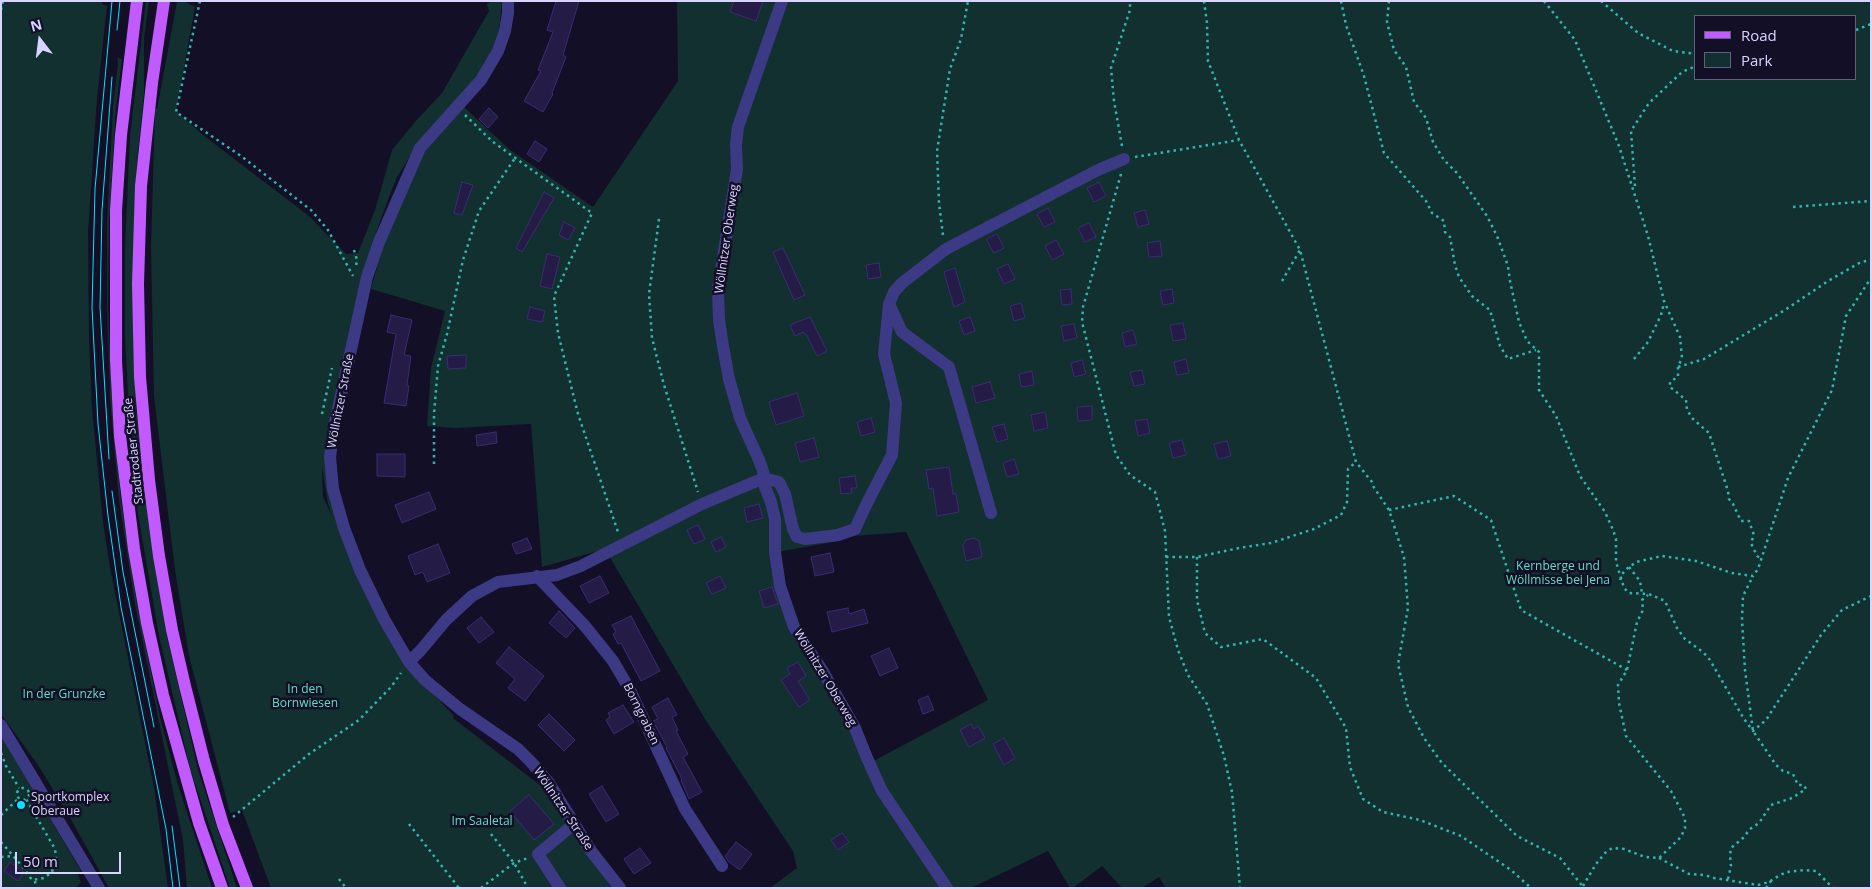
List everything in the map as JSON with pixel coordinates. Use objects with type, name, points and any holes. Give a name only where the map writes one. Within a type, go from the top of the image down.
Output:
[{"type":"main road","name":"Stadtrodaer Straße","points":[[137,1],[121,135],[116,210],[116,360],[120,436],[134,549],[162,695],[199,823],[222,888]]},
{"type":"main road","name":"Stadtrodaer Straße","points":[[164,1],[152,83],[141,186],[138,284],[140,377],[149,480],[159,556],[172,630],[204,761],[224,825],[247,888]]},
{"type":"street","name":"Wöllnitzer Straße","points":[[508,1],[505,31],[498,51],[481,80],[420,148],[379,242],[367,277],[334,427],[330,457],[334,489],[344,528],[360,570],[409,662],[425,680],[460,709],[518,749],[549,784],[591,851],[620,888]]},
{"type":"street","name":"Wöllnitzer Oberweg","points":[[782,1],[738,127],[736,144],[737,169],[718,289],[719,320],[729,379],[740,418],[759,460],[764,478],[774,519],[775,552],[780,586],[794,627],[822,670],[855,728],[882,791],[947,888]]},
{"type":"street","points":[[409,662],[446,620],[472,596],[498,582],[557,575],[581,566],[702,504],[764,478],[779,482],[785,494],[793,529],[798,537],[805,539],[838,535],[855,529],[892,455],[896,404],[884,354],[889,304],[894,292],[902,283],[946,249],[1098,170],[1124,159]]},
{"type":"street","points":[[889,304],[902,332],[949,367],[991,513]]},
{"type":"street","name":"Borngraben","points":[[537,576],[585,626],[613,661],[630,690],[685,809],[722,866]]},
{"type":"street","points":[[1,725],[99,888]]},
{"type":"street","points":[[560,888],[538,854],[574,824]]},
{"type":"path","points":[[1,10],[3,1]]},
{"type":"path","points":[[200,1],[176,112],[241,156],[311,210],[328,230],[340,251]]},
{"type":"path","points":[[946,249],[939,203],[936,151],[950,69],[961,38],[968,1]]},
{"type":"path","points":[[1130,1],[1130,10],[1111,68],[1114,101],[1124,159],[1121,176],[1083,307],[1082,322],[1116,455],[1130,475],[1155,492],[1165,531],[1169,617],[1178,650],[1188,675],[1207,704],[1224,756],[1232,792],[1240,888]]},
{"type":"path","points":[[1204,1],[1207,23],[1208,61],[1239,140],[1300,250],[1356,462],[1372,482],[1372,486],[1389,510],[1404,557],[1408,608],[1398,664],[1408,707],[1424,738],[1442,763],[1517,836],[1560,858],[1584,887],[1596,864],[1612,848],[1624,849],[1645,857],[1659,858],[1687,873],[1704,874],[1714,878],[1758,885],[1771,881],[1780,875],[1805,870],[1816,871],[1833,888]]},
{"type":"path","points":[[1341,1],[1346,25],[1364,76],[1384,153],[1426,201],[1432,212],[1444,221],[1445,232],[1450,237],[1454,265],[1459,277],[1472,296],[1490,310],[1500,346],[1508,359],[1536,349]]},
{"type":"path","points":[[1389,1],[1387,22],[1394,50],[1406,67],[1414,102],[1426,118],[1433,142],[1444,160],[1457,173],[1487,216],[1497,236],[1508,266],[1519,322],[1527,341],[1539,352],[1539,390],[1559,423],[1580,476],[1605,512],[1613,530],[1616,539],[1616,562],[1624,588],[1629,593],[1649,594],[1665,601],[1678,628],[1686,639],[1710,660],[1744,719],[1776,765],[1793,774],[1798,785],[1804,785],[1806,789],[1792,798],[1771,805],[1759,823],[1750,828],[1743,838],[1731,848],[1731,866],[1728,879]]},
{"type":"path","points":[[1544,1],[1575,40],[1605,111],[1635,191],[1664,301],[1680,337],[1682,358],[1678,367],[1678,377],[1671,381],[1669,386],[1686,400],[1687,410],[1693,415],[1693,419],[1709,433],[1729,499],[1741,521],[1749,521],[1754,535],[1751,543],[1757,556],[1762,559]]},
{"type":"path","points":[[1601,1],[1638,33],[1673,51],[1694,54]]},
{"type":"path","points":[[1857,30],[1871,24]]},
{"type":"path","points":[[1635,191],[1632,131],[1649,103],[1682,72],[1694,67]]},
{"type":"path","points":[[456,108],[493,142],[592,214],[554,296],[558,332],[578,414],[609,507],[624,544]]},
{"type":"path","points":[[1124,159],[1239,140]]},
{"type":"path","points":[[434,464],[434,414],[438,366],[463,260],[478,211],[514,158]]},
{"type":"path","points":[[1793,207],[1871,201]]},
{"type":"path","points":[[659,219],[649,294],[652,338],[664,385],[702,504]]},
{"type":"path","points":[[354,250],[357,260],[354,278]]},
{"type":"path","points":[[1282,282],[1300,250]]},
{"type":"path","points":[[1678,367],[1704,359],[1785,310],[1828,281],[1861,262],[1871,260]]},
{"type":"path","points":[[1753,731],[1745,670],[1742,620],[1743,596],[1762,559],[1788,478],[1832,390],[1846,316],[1871,278]]},
{"type":"path","points":[[1634,359],[1648,342],[1661,315],[1664,301]]},
{"type":"path","points":[[1166,557],[1197,557],[1272,543],[1314,528],[1341,515],[1347,502],[1348,470],[1356,462]]},
{"type":"path","points":[[1389,510],[1454,496],[1490,520],[1521,610],[1627,670]]},
{"type":"path","points":[[1620,580],[1624,570],[1636,562],[1662,556],[1696,561],[1732,573],[1753,576]]},
{"type":"path","points":[[1197,557],[1197,600],[1205,633],[1221,647],[1263,639],[1316,678],[1346,728],[1350,767],[1363,799],[1383,812],[1420,820],[1461,836],[1511,870],[1531,888]]},
{"type":"path","points":[[1629,567],[1640,581],[1642,593]]},
{"type":"path","points":[[1649,594],[1642,600],[1643,610],[1637,622],[1627,670],[1618,685],[1619,703],[1626,736],[1671,791],[1684,818],[1685,828],[1681,837],[1659,858]]},
{"type":"path","points":[[1753,731],[1766,720],[1821,635],[1842,610],[1871,596]]},
{"type":"path","points":[[224,825],[310,754],[359,720],[391,687],[409,662]]},
{"type":"path","points":[[1,753],[3,763],[19,788]]},
{"type":"path","points":[[18,798],[16,792],[19,788]]},
{"type":"path","points":[[19,788],[28,790],[28,797],[26,799]]},
{"type":"path","points":[[18,798],[20,800],[26,799]]},
{"type":"path","points":[[1,815],[18,798]]},
{"type":"path","points":[[26,799],[56,853],[56,862],[52,872],[44,878],[34,881]]},
{"type":"path","points":[[409,824],[459,888]]},
{"type":"path","points":[[491,834],[514,863],[528,888]]},
{"type":"path","points":[[1,842],[34,881],[36,888]]},
{"type":"path","points":[[481,888],[514,863],[538,854]]},
{"type":"path","points":[[1,857],[12,856]]},
{"type":"path","points":[[339,879],[346,888]]},
{"type":"path","points":[[1766,888],[1771,881]]},
{"type":"green space","name":"In der Grunzke","points":[[1,1],[103,1],[102,4],[107,6],[97,98],[88,232],[92,409],[103,522],[110,568],[154,788],[168,888],[109,888],[38,765],[1,714]]},
{"type":"green space","points":[[146,1],[149,1],[144,38],[144,93],[136,173],[134,235],[133,332],[136,408],[155,567],[166,632],[198,770],[237,888],[230,888],[190,768],[159,636],[138,514],[129,416],[125,335],[125,248],[130,136]]},
{"type":"green space","name":"In den Bornwiesen","points":[[184,1],[195,7],[176,111],[203,135],[309,216],[346,254],[358,253],[375,210],[392,150],[442,93],[489,11],[487,4],[491,1],[502,1],[499,33],[481,72],[416,146],[396,179],[380,221],[369,258],[334,407],[332,503],[403,661],[454,716],[453,718],[541,786],[612,888],[271,888],[242,810],[230,813],[189,656],[175,570],[154,396],[151,247],[155,109],[157,109],[177,2]],"holes":[[[322,467],[328,504],[333,518],[323,497]]]},
{"type":"green space","name":"Kernberge und Wöllmisse bei Jena","points":[[677,1],[1871,1],[1871,888],[1166,888],[1159,877],[1142,888],[1122,888],[1102,866],[1073,888],[1070,888],[1048,851],[971,888],[770,888],[797,868],[793,851],[705,719],[605,549],[542,567],[531,424],[455,428],[427,426],[431,368],[445,311],[371,289],[385,239],[416,166],[431,142],[464,107],[509,149],[593,207],[678,81]],"holes":[[[906,532],[988,700],[864,766],[850,727],[775,580],[772,553],[839,541],[854,536]]]},
{"type":"green space","points":[[117,58],[122,59],[116,107],[109,221],[108,307],[112,398],[121,500],[137,604],[161,721],[178,785],[212,888],[187,888],[183,840],[135,604],[119,500],[110,398],[107,307],[107,221]]},
{"type":"green space","name":"Sportkomplex Oberaue","points":[[1,736],[81,871],[78,875],[81,882],[76,888],[1,888]]},
{"type":"building","points":[[556,1],[579,1],[563,55],[566,57],[553,94],[543,112],[524,101],[541,71],[538,70],[553,32],[547,30]]},
{"type":"building","points":[[734,1],[763,1],[756,21],[730,12]]},
{"type":"building","points":[[489,108],[498,117],[488,128],[479,119]]},
{"type":"building","points":[[535,141],[547,149],[539,162],[527,154]]},
{"type":"building","points":[[462,182],[473,185],[462,215],[454,213]]},
{"type":"building","points":[[1099,182],[1106,196],[1094,202],[1087,188]]},
{"type":"building","points":[[544,192],[554,198],[522,252],[516,248]]},
{"type":"building","points":[[1048,208],[1055,222],[1044,227],[1037,214]]},
{"type":"building","points":[[1145,210],[1149,224],[1138,227],[1134,213]]},
{"type":"building","points":[[564,222],[575,228],[568,240],[559,235]]},
{"type":"building","points":[[1089,223],[1096,237],[1085,242],[1078,228]]},
{"type":"building","points":[[997,234],[1004,248],[994,253],[986,239]]},
{"type":"building","points":[[1056,240],[1064,254],[1052,260],[1045,246]]},
{"type":"building","points":[[1160,241],[1162,256],[1149,257],[1147,243]]},
{"type":"building","points":[[783,248],[805,295],[794,300],[773,252]]},
{"type":"building","points":[[547,254],[560,257],[552,289],[540,286]]},
{"type":"building","points":[[879,263],[881,277],[868,279],[866,265]]},
{"type":"building","points":[[1008,264],[1015,279],[1004,284],[997,269]]},
{"type":"building","points":[[955,268],[965,302],[954,307],[944,272]]},
{"type":"building","points":[[1071,289],[1072,304],[1062,305],[1060,290]]},
{"type":"building","points":[[1172,289],[1174,303],[1163,305],[1160,291]]},
{"type":"building","points":[[1021,303],[1025,318],[1014,321],[1010,306]]},
{"type":"building","points":[[530,307],[545,311],[542,322],[527,319]]},
{"type":"building","points":[[391,315],[412,320],[404,355],[411,356],[406,406],[384,403],[396,334],[387,332]]},
{"type":"building","points":[[810,317],[827,351],[817,356],[806,334],[803,332],[795,336],[790,325]]},
{"type":"building","points":[[970,317],[975,331],[964,335],[959,321]]},
{"type":"building","points":[[1183,323],[1186,339],[1173,341],[1170,325]]},
{"type":"building","points":[[1074,324],[1077,338],[1064,341],[1061,326]]},
{"type":"building","points":[[1133,330],[1137,344],[1125,347],[1122,333]]},
{"type":"building","points":[[466,355],[466,368],[448,369],[447,356]]},
{"type":"building","points":[[1186,359],[1189,373],[1177,375],[1174,362]]},
{"type":"building","points":[[1082,360],[1086,374],[1074,377],[1071,363]]},
{"type":"building","points":[[1142,370],[1145,384],[1134,386],[1130,372]]},
{"type":"building","points":[[1032,371],[1034,385],[1021,387],[1019,374]]},
{"type":"building","points":[[990,382],[995,398],[976,403],[972,387]]},
{"type":"building","points":[[797,393],[804,416],[776,425],[769,402]]},
{"type":"building","points":[[1092,406],[1092,420],[1078,421],[1077,407]]},
{"type":"building","points":[[1045,412],[1048,428],[1034,431],[1031,415]]},
{"type":"building","points":[[871,418],[875,432],[861,436],[857,422]]},
{"type":"building","points":[[1147,419],[1150,433],[1138,436],[1135,421]]},
{"type":"building","points":[[1004,424],[1008,439],[997,442],[992,427]]},
{"type":"building","points":[[496,432],[497,443],[477,446],[476,435]]},
{"type":"building","points":[[814,438],[819,457],[800,462],[795,443]]},
{"type":"building","points":[[1182,440],[1186,455],[1173,458],[1169,443]]},
{"type":"building","points":[[1227,441],[1231,456],[1218,459],[1214,444]]},
{"type":"building","points":[[377,454],[405,454],[405,477],[377,476]]},
{"type":"building","points":[[1014,459],[1019,474],[1007,477],[1003,463]]},
{"type":"building","points":[[949,467],[953,494],[956,494],[959,512],[937,516],[933,488],[929,489],[926,470]]},
{"type":"building","points":[[855,476],[857,488],[851,488],[852,493],[841,494],[839,478]]},
{"type":"building","points":[[429,492],[436,509],[402,523],[395,505]]},
{"type":"building","points":[[759,504],[763,518],[747,522],[744,508]]},
{"type":"building","points":[[698,525],[705,539],[694,544],[687,530]]},
{"type":"building","points":[[721,537],[726,547],[716,552],[711,542]]},
{"type":"building","points":[[527,538],[532,549],[516,554],[512,544]]},
{"type":"building","points":[[974,538],[979,541],[982,557],[966,561],[963,545],[966,540]]},
{"type":"building","points":[[438,544],[450,573],[427,582],[423,572],[415,575],[408,556]]},
{"type":"building","points":[[830,553],[834,572],[815,576],[811,557]]},
{"type":"building","points":[[600,576],[609,593],[589,603],[580,586]]},
{"type":"building","points":[[720,576],[726,588],[712,594],[706,583]]},
{"type":"building","points":[[772,587],[778,604],[764,608],[759,591]]},
{"type":"building","points":[[848,608],[849,614],[864,609],[868,623],[832,632],[827,612]]},
{"type":"building","points":[[559,611],[575,628],[566,638],[549,623]]},
{"type":"building","points":[[631,616],[660,671],[641,681],[621,643],[618,644],[613,634],[616,632],[612,625]]},
{"type":"building","points":[[481,617],[494,632],[479,643],[467,628]]},
{"type":"building","points":[[509,647],[544,676],[525,701],[508,688],[515,679],[496,663]]},
{"type":"building","points":[[889,648],[898,668],[880,676],[871,656]]},
{"type":"building","points":[[798,662],[806,676],[798,681],[810,700],[799,707],[781,680],[790,674],[787,668]]},
{"type":"building","points":[[928,696],[934,710],[923,714],[918,700]]},
{"type":"building","points":[[668,698],[677,715],[672,717],[678,730],[676,731],[688,754],[683,757],[702,792],[689,799],[682,779],[653,721],[658,719],[652,707]]},
{"type":"building","points":[[623,705],[634,722],[614,734],[606,720],[610,717],[608,713]]},
{"type":"building","points":[[549,714],[575,740],[564,751],[538,725]]},
{"type":"building","points":[[971,724],[974,729],[978,726],[985,738],[969,747],[960,730]]},
{"type":"building","points":[[1004,738],[1015,758],[1004,765],[993,744]]},
{"type":"building","points":[[602,786],[619,814],[606,822],[589,794]]},
{"type":"building","points":[[529,795],[554,824],[534,840],[510,811]]},
{"type":"building","points":[[842,833],[849,842],[838,850],[831,840]]},
{"type":"building","points":[[736,842],[752,854],[740,870],[729,862],[725,856]]},
{"type":"building","points":[[640,848],[651,863],[634,874],[624,859]]},
{"type":"building","points":[[10,862],[24,872],[18,881],[4,871]]},
{"type":"tram line","points":[[112,1],[95,189],[92,308],[98,424],[108,516],[121,607],[166,829],[173,888]]},
{"type":"tram line","points":[[117,30],[120,1]]},
{"type":"tram line","points":[[109,459],[100,307],[102,210],[112,77]]},
{"type":"tram line","points":[[112,491],[123,572],[154,727]]},
{"type":"tram line","points":[[172,826],[180,888]]},
{"type":"place","name":"Sportkomplex Oberaue","points":[[21,805]]},
{"type":"park label","name":"Im Saaletal","points":[[482,822]]}]
